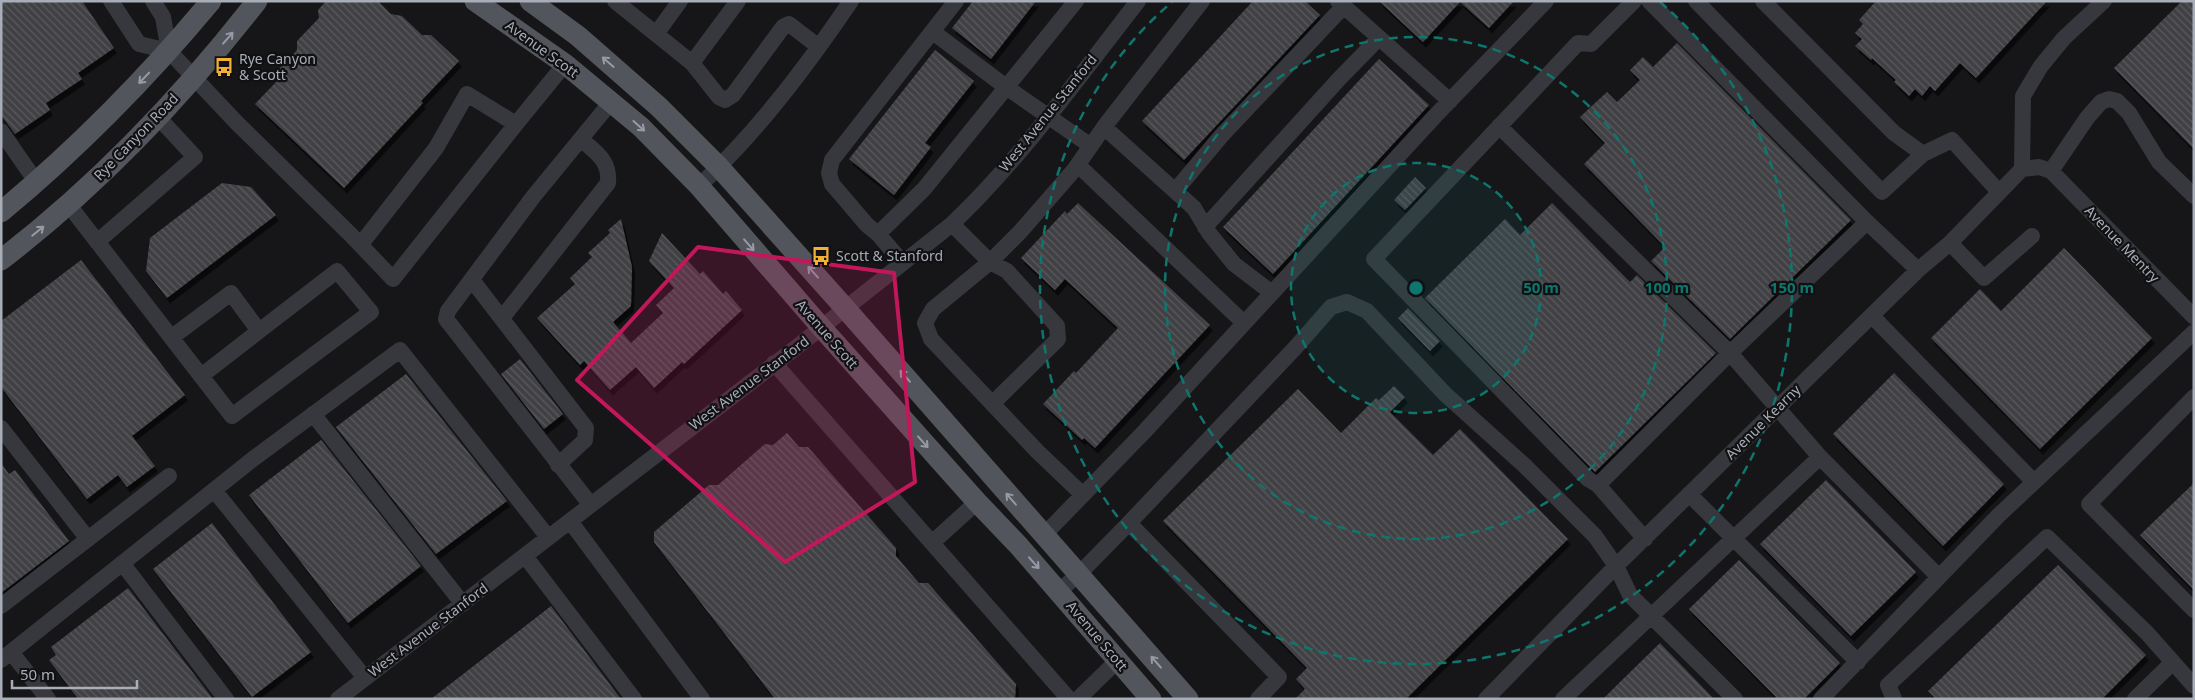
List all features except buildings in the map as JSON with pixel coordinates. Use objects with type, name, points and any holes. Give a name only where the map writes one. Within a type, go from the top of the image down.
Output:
[{"type":"main road","points":[[1,212],[94,130],[169,51],[211,1]]},
{"type":"main road","name":"Rye Canyon Road","points":[[1,260],[42,228],[68,204],[157,116],[194,77],[257,1]]},
{"type":"main road","name":"Avenue Scott","points":[[475,1],[565,64],[641,127],[699,186],[821,327],[1059,591],[1151,699]]},
{"type":"main road","name":"Avenue Scott","points":[[530,1],[578,36],[660,107],[719,168],[845,308],[1188,699]]},
{"type":"street","points":[[111,1],[139,44],[169,51],[236,122],[361,244],[393,279],[565,64]]},
{"type":"street","points":[[153,1],[163,17],[169,51]]},
{"type":"street","points":[[656,34],[680,1]]},
{"type":"street","points":[[692,63],[738,1]]},
{"type":"street","points":[[699,186],[758,127],[819,47],[851,1]]},
{"type":"street","points":[[903,263],[832,184],[829,173],[832,160],[956,1]]},
{"type":"street","points":[[878,234],[924,189],[1076,1]]},
{"type":"street","name":"West Avenue Stanford","points":[[338,699],[952,224],[972,205],[1048,116],[1138,1]]},
{"type":"street","points":[[1083,495],[1037,451],[931,339],[925,322],[932,309],[990,262],[1020,232],[1078,165],[1104,127],[1202,1]]},
{"type":"street","points":[[1044,536],[1144,432],[1450,101],[1546,1]]},
{"type":"street","points":[[1634,1],[1590,44],[1578,43],[1374,258],[1588,479],[1598,485],[1645,539]]},
{"type":"street","points":[[1649,1],[1867,222],[1918,270]]},
{"type":"street","points":[[1696,1],[1882,192],[1923,154],[1952,140],[1999,192]]},
{"type":"street","points":[[1763,1],[1894,133],[1908,141],[1923,154]]},
{"type":"street","points":[[2104,1],[2064,38],[2041,66],[2023,96],[2022,169],[2039,167],[2051,171],[2087,118],[2101,102],[2109,99],[2117,101],[2129,114],[2159,162],[2194,196]]},
{"type":"street","points":[[621,3],[692,63],[718,97],[725,100],[733,95],[783,27],[789,24],[819,47]]},
{"type":"street","points":[[1175,191],[1222,135],[1341,4],[1450,101]]},
{"type":"street","points":[[932,32],[1006,87],[1092,146]]},
{"type":"street","points":[[1205,227],[1339,79],[1380,38]]},
{"type":"street","points":[[361,244],[436,148],[467,94],[516,124]]},
{"type":"street","points":[[590,504],[446,319],[448,311],[533,197],[611,102]]},
{"type":"street","points":[[97,242],[195,157],[157,116]]},
{"type":"street","points":[[1499,126],[1730,353],[1820,457],[1939,577]]},
{"type":"street","points":[[1104,127],[1194,208],[1205,227],[1234,264],[1272,293]]},
{"type":"street","points":[[1,132],[37,182]]},
{"type":"street","points":[[502,318],[608,182],[609,171],[604,160],[581,138]]},
{"type":"street","points":[[1078,165],[1244,323]]},
{"type":"street","name":"Avenue Kearny","points":[[1490,697],[1616,566],[1918,270],[1950,243],[2022,169]]},
{"type":"street","name":"Avenue Mentry","points":[[2051,171],[2190,308]]},
{"type":"street","points":[[68,204],[172,337],[201,376],[232,416],[371,312],[337,271],[201,376]]},
{"type":"street","points":[[1598,485],[1730,353],[1867,222]]},
{"type":"street","points":[[952,224],[990,262],[1007,271],[1057,326],[1058,339],[993,403]]},
{"type":"street","points":[[1950,243],[1984,278],[2032,236]]},
{"type":"street","points":[[472,280],[586,428],[585,440],[558,465]]},
{"type":"street","points":[[172,337],[231,293],[259,331]]},
{"type":"street","points":[[1059,591],[1079,574],[1129,523],[1289,355],[1331,307],[1347,302],[1367,311],[1445,394],[1530,472],[1595,536],[1616,566],[1630,595],[1735,699]]},
{"type":"street","points":[[1872,316],[2034,482]]},
{"type":"street","points":[[1821,699],[2034,482],[2194,332]]},
{"type":"street","points":[[48,699],[6,656],[214,490],[400,350],[548,537]]},
{"type":"street","points":[[774,363],[1069,699]]},
{"type":"street","points":[[2194,397],[2089,504],[2194,610]]},
{"type":"street","points":[[313,414],[462,604]]},
{"type":"street","points":[[1,428],[88,539]]},
{"type":"street","points":[[1563,699],[1820,457]]},
{"type":"street","points":[[1,606],[169,476]]},
{"type":"street","points":[[214,490],[365,678]]},
{"type":"street","points":[[1690,494],[1858,662]]},
{"type":"street","points":[[932,542],[977,502]]},
{"type":"street","points":[[570,521],[702,699]]},
{"type":"street","points":[[1129,523],[1279,677],[1258,699]]},
{"type":"street","points":[[1894,699],[1888,685],[2047,537],[2147,633],[2194,686]]},
{"type":"street","points":[[525,556],[634,699]]},
{"type":"street","points":[[122,563],[226,699]]},
{"type":"street","points":[[1078,699],[1118,661]]},
{"type":"street","points":[[2135,699],[2173,662]]},
{"type":"highlighted area","points":[[698,247],[894,273],[915,482],[785,562],[577,380]]},
{"type":"place","name":"Rye Canyon & Scott","points":[[224,67]]},
{"type":"place","name":"Scott & Stanford","points":[[821,256]]}]
